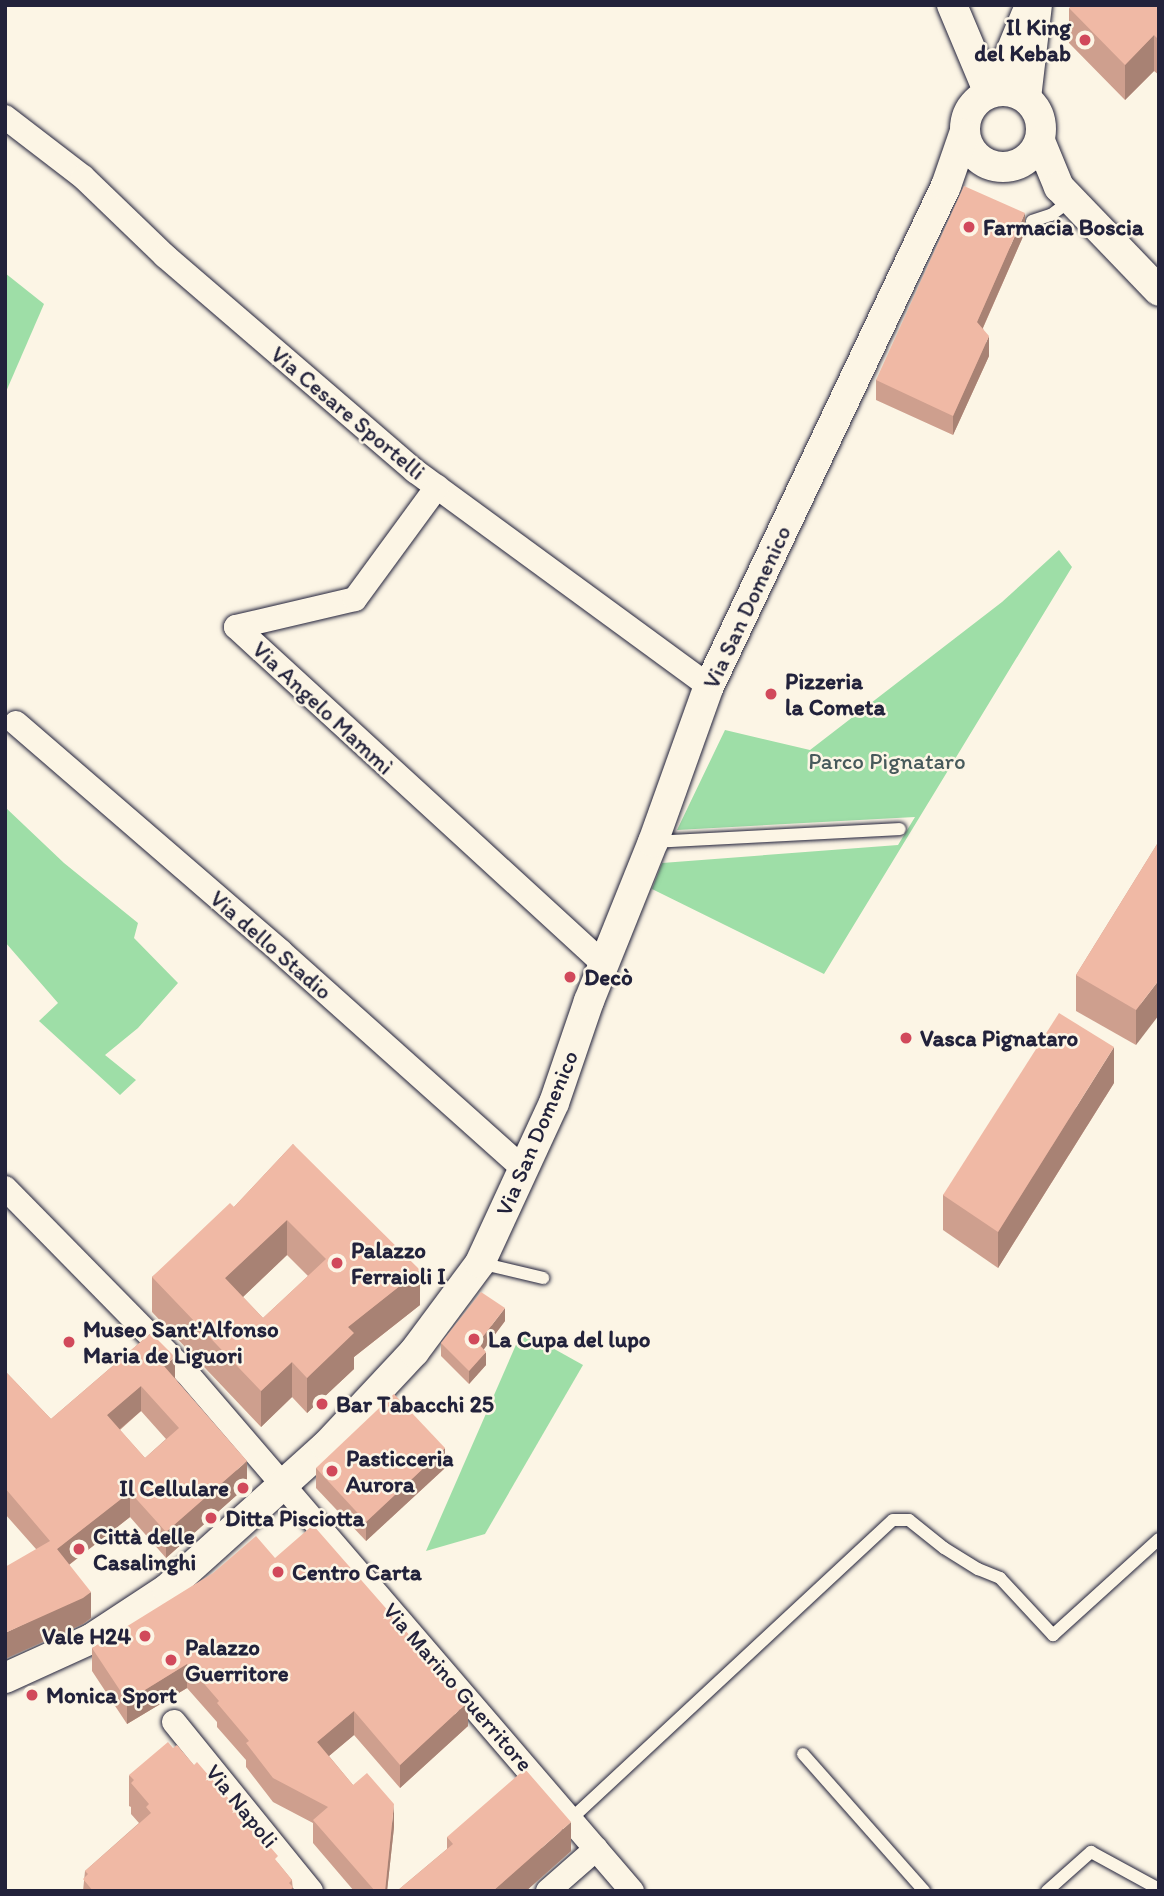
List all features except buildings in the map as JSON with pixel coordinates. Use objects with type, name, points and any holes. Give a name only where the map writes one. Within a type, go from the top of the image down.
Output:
[{"type":"street","name":"Via San Domenico","points":[[5,1678],[91,1639],[167,1590],[326,1446],[414,1352],[480,1263],[554,1103],[709,686],[946,186],[979,107],[1030,5]]},
{"type":"street","points":[[1026,98],[1037,5]]},
{"type":"street","points":[[957,19],[979,107],[975,156],[994,167],[1014,166],[1030,156],[1040,141]]},
{"type":"street","points":[[979,107],[1017,93],[1026,98],[1040,117],[1040,141],[1065,193],[1159,291]]},
{"type":"street","name":"Via Cesare Sportelli","points":[[5,117],[83,177],[164,256],[437,487],[709,686]]},
{"type":"street","points":[[946,186],[984,163]]},
{"type":"street","points":[[1014,166],[1065,193]]},
{"type":"street","name":"Via Angelo Mammì","points":[[437,487],[355,599],[236,627],[604,964]]},
{"type":"street","name":"Via dello Stadio","points":[[16,723],[281,952],[524,1169]]},
{"type":"street","name":"Via Marino Guerritore","points":[[5,1188],[185,1371],[283,1484],[315,1531],[632,1891]]},
{"type":"street","name":"Via Napoli","points":[[174,1721],[311,1891]]},
{"type":"street","points":[[548,1891],[596,1849]]},
{"type":"lane","points":[[1032,221],[1051,215],[1065,193]]},
{"type":"lane","points":[[653,842],[900,830]]},
{"type":"lane","points":[[480,1263],[543,1278]]},
{"type":"lane","points":[[571,1819],[893,1520],[909,1520],[944,1548],[978,1569],[1000,1578],[1053,1635],[1159,1539]]},
{"type":"lane","points":[[803,1754],[923,1891]]},
{"type":"lane","points":[[1047,1891],[1090,1852],[1159,1889]]},
{"type":"green space","points":[[5,273],[44,304],[5,394]]},
{"type":"green space","name":"Parco Pignataro","points":[[1059,550],[1072,567],[824,974],[652,889],[662,863],[898,845],[915,817],[677,830],[725,730],[810,750],[1002,602]]},
{"type":"green space","points":[[5,807],[64,863],[138,923],[134,938],[178,983],[138,1028],[105,1055],[136,1080],[120,1095],[39,1021],[58,1003],[5,942]]},
{"type":"green space","points":[[522,1331],[583,1365],[485,1534],[426,1551]]},
{"type":"place","name":"Il King del Kebab","points":[[1085,40]]},
{"type":"place","name":"Farmacia Boscia","points":[[969,227]]},
{"type":"place","name":"Pizzeria la Cometa","points":[[771,694]]},
{"type":"place","name":"Decò","points":[[570,977]]},
{"type":"place","name":"Vasca Pignataro","points":[[906,1038]]},
{"type":"place","name":"Palazzo Ferraioli I","points":[[337,1263]]},
{"type":"place","name":"La Cupa del lupo","points":[[474,1339]]},
{"type":"place","name":"Museo Sant'Alfonso Maria de Liguori","points":[[69,1342]]},
{"type":"place","name":"Bar Tabacchi 25","points":[[322,1404]]},
{"type":"place","name":"Pasticceria Aurora","points":[[332,1471]]},
{"type":"place","name":"Il Cellulare","points":[[243,1488]]},
{"type":"place","name":"Ditta Pisciotta","points":[[211,1518]]},
{"type":"place","name":"Città delle Casalinghi","points":[[79,1549]]},
{"type":"place","name":"Centro Carta","points":[[278,1572]]},
{"type":"place","name":"Vale H24","points":[[145,1636]]},
{"type":"place","name":"Palazzo Guerritore","points":[[171,1660]]},
{"type":"place","name":"Monica Sport","points":[[32,1695]]}]
